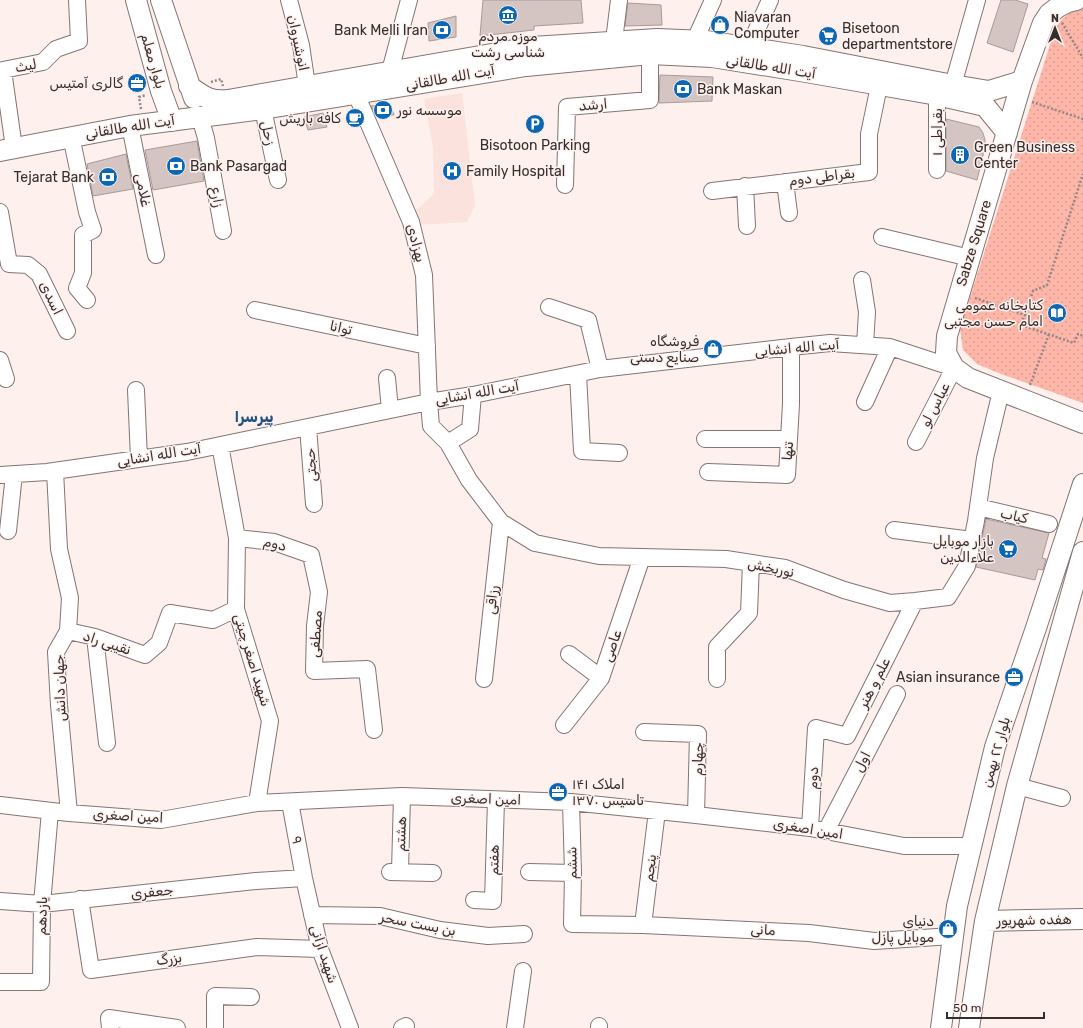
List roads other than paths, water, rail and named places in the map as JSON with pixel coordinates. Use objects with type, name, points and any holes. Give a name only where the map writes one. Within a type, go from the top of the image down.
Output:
[{"type":"main road","name":"بلوار معلم","points":[[136,0],[161,92],[172,121]]},
{"type":"main road","name":"بلوار معلم","points":[[161,0],[200,117]]},
{"type":"main road","name":"Sabze Square","points":[[954,368],[946,353],[947,336],[1020,89],[1043,23],[1067,3]]},
{"type":"main road","name":"آیت الله طالقانی","points":[[189,86],[206,98],[219,101],[532,47],[657,39],[695,40],[803,56],[945,90],[985,106],[1007,133]]},
{"type":"main road","name":"آیت الله طالقانی","points":[[7,149],[130,126],[263,109],[526,66],[650,54],[712,57],[806,72],[879,86],[989,91],[1000,88],[1020,89]]},
{"type":"main road","points":[[990,112],[1003,109],[1006,106],[1007,95],[1000,88]]},
{"type":"main road","points":[[954,368],[968,378],[1083,423]]},
{"type":"main road","name":"بلوار ۲۲ بهمن","points":[[941,1028],[957,906],[995,747],[1027,656],[1083,484]]},
{"type":"main road","name":"بلوار ۲۲ بهمن","points":[[971,1025],[985,921],[1017,786],[1083,552]]},
{"type":"main road","points":[[1027,656],[1051,664]]},
{"type":"main road","name":"هفده شهریور","points":[[985,921],[1083,919]]},
{"type":"street","name":"لیث","points":[[7,149],[3,70],[44,62],[56,50],[79,41],[78,0]]},
{"type":"street","name":"انوشیروان","points":[[288,0],[301,45],[307,86]]},
{"type":"street","points":[[390,71],[409,0]]},
{"type":"street","points":[[614,41],[619,0]]},
{"type":"street","points":[[695,40],[713,0]]},
{"type":"street","points":[[749,47],[770,0]]},
{"type":"street","name":"بقراطی ۱","points":[[937,170],[945,90],[977,0]]},
{"type":"street","name":"ارشد","points":[[565,185],[567,108],[650,100],[650,54]]},
{"type":"street","name":"بقراطی دوم","points":[[712,191],[869,172],[870,134],[879,86]]},
{"type":"street","name":"بهزادی","points":[[356,94],[411,222],[424,275],[429,402]]},
{"type":"street","name":"زحل","points":[[263,109],[278,180]]},
{"type":"street","name":"زارع","points":[[200,117],[206,138],[223,231]]},
{"type":"street","name":"غلامی","points":[[130,126],[156,255]]},
{"type":"street","points":[[72,136],[87,212],[93,230],[83,235],[83,273],[77,288],[87,300]]},
{"type":"street","points":[[785,182],[789,213]]},
{"type":"street","points":[[745,186],[747,226]]},
{"type":"street","name":"اسدی","points":[[0,212],[4,265],[28,265],[39,274],[67,331]]},
{"type":"street","points":[[882,237],[970,258]]},
{"type":"street","points":[[862,280],[867,312],[866,345]]},
{"type":"street","points":[[549,307],[588,320],[600,369]]},
{"type":"street","name":"توانا","points":[[255,310],[427,346]]},
{"type":"street","name":"آیت الله انشایی","points":[[7,474],[55,471],[187,452],[429,402],[473,395],[600,369],[791,347],[830,343],[890,347],[954,368]]},
{"type":"street","name":"تنها","points":[[708,472],[787,475],[791,404],[791,347]]},
{"type":"street","points":[[865,402],[890,347]]},
{"type":"street","points":[[0,360],[6,379]]},
{"type":"street","name":"عباس لو","points":[[916,442],[954,368]]},
{"type":"street","points":[[578,374],[582,451],[619,453]]},
{"type":"street","points":[[387,378],[390,410]]},
{"type":"street","points":[[136,390],[139,459]]},
{"type":"street","name":"نوربخش","points":[[429,402],[431,426],[448,443],[469,480],[501,522],[535,543],[599,556],[726,559],[785,568],[844,590],[890,602],[915,602],[948,597],[967,566],[985,458],[1001,391]]},
{"type":"street","points":[[448,443],[470,429],[473,395]]},
{"type":"street","name":"حجتی","points":[[308,427],[314,504]]},
{"type":"street","points":[[705,439],[789,439]]},
{"type":"street","name":"شهید اصغر چیتی","points":[[220,445],[237,538],[236,610],[270,721],[257,803]]},
{"type":"street","name":"جهان دانش","points":[[55,471],[59,549],[70,598],[68,631],[56,652],[58,705],[69,813]]},
{"type":"street","points":[[7,474],[8,531]]},
{"type":"street","name":"کیاب","points":[[978,507],[1050,524]]},
{"type":"street","name":"رزاقی","points":[[484,679],[501,522]]},
{"type":"street","points":[[894,530],[972,540]]},
{"type":"street","name":"دوم","points":[[237,538],[274,542],[312,555]]},
{"type":"street","name":"مصطفی","points":[[312,555],[319,592],[315,626],[314,671],[367,669],[374,730]]},
{"type":"street","name":"عاصی","points":[[564,725],[601,678],[642,557]]},
{"type":"street","points":[[717,679],[717,647],[749,613],[751,563]]},
{"type":"street","name":"علم و هنر","points":[[816,728],[847,736],[915,602]]},
{"type":"street","name":"نقیبی راد","points":[[68,631],[95,637],[145,655],[159,643],[170,613],[213,620],[236,610]]},
{"type":"street","points":[[95,637],[107,743]]},
{"type":"street","points":[[569,654],[601,678]]},
{"type":"street","name":"اول","points":[[826,831],[897,694]]},
{"type":"street","name":"دوم","points":[[810,828],[816,728]]},
{"type":"street","name":"چهارم","points":[[644,732],[698,734],[696,815]]},
{"type":"street","points":[[1017,786],[1062,798]]},
{"type":"street","name":"امین اصغری","points":[[0,805],[69,813],[161,820],[257,803],[402,796],[571,802],[810,828],[904,846],[971,846]]},
{"type":"street","name":"هشتم","points":[[402,796],[395,872],[433,873]]},
{"type":"street","name":"هفتم","points":[[474,900],[493,901],[496,800]]},
{"type":"street","name":"۹","points":[[290,802],[304,878]]},
{"type":"street","name":"ششم","points":[[571,802],[573,873],[572,924]]},
{"type":"street","name":"یازدهم","points":[[0,982],[41,982],[42,904],[50,811]]},
{"type":"street","name":"پنجم","points":[[643,925],[657,811]]},
{"type":"street","points":[[529,872],[573,873]]},
{"type":"street","name":"جعفری","points":[[0,901],[42,904],[256,881],[304,878]]},
{"type":"street","name":"شهید ازانی","points":[[304,878],[320,948],[350,1028]]},
{"type":"street","name":"بزرگ","points":[[80,899],[91,970],[256,947],[320,948]]},
{"type":"street","name":"بن بست سحر","points":[[312,914],[380,916],[440,930],[488,936],[524,934]]},
{"type":"street","name":"مانی","points":[[572,924],[643,925],[809,933],[874,940],[953,936]]},
{"type":"street","points":[[515,1028],[523,971]]},
{"type":"street","points":[[216,1028],[215,996],[251,997]]},
{"type":"street","points":[[109,1023],[177,1028]]},
{"type":"place","name":"موزه مردم شناسی رشت","points":[[508,15]]},
{"type":"place","name":"Niavaran Computer","points":[[720,25]]},
{"type":"place","name":"Bank Melli Iran","points":[[442,30]]},
{"type":"place","name":"Bisetoon departmentstore","points":[[828,36]]},
{"type":"place","name":"گالری آمتیس","points":[[137,83]]},
{"type":"place","name":"Bank Maskan","points":[[683,89]]},
{"type":"place","name":"موسسه نور","points":[[383,110]]},
{"type":"place","name":"کافه باریش","points":[[355,118]]},
{"type":"place","name":"Bisotoon Parking","points":[[535,124]]},
{"type":"place","name":"Green Business Center","points":[[960,155]]},
{"type":"place","name":"Bank Pasargad","points":[[176,166]]},
{"type":"place","name":"Family Hospital","points":[[452,171]]},
{"type":"place","name":"Tejarat Bank","points":[[108,177]]},
{"type":"place","name":"کتابخانه عمومی امام حسن مجتبی","points":[[1057,313]]},
{"type":"place","name":"فروشگاه صنایع دستی","points":[[713,349]]},
{"type":"place","name":"بازار موبایل علاءالدین","points":[[1008,549]]},
{"type":"place","name":"Asian insurance","points":[[1014,677]]},
{"type":"place","name":"املاک ۱۴۱ تاسیس ۱۳۷۰","points":[[558,792]]},
{"type":"place","name":"دنیای موبایل پازل","points":[[948,929]]},
{"type":"district","name":"پیرسرا","points":[[254,417]]}]
